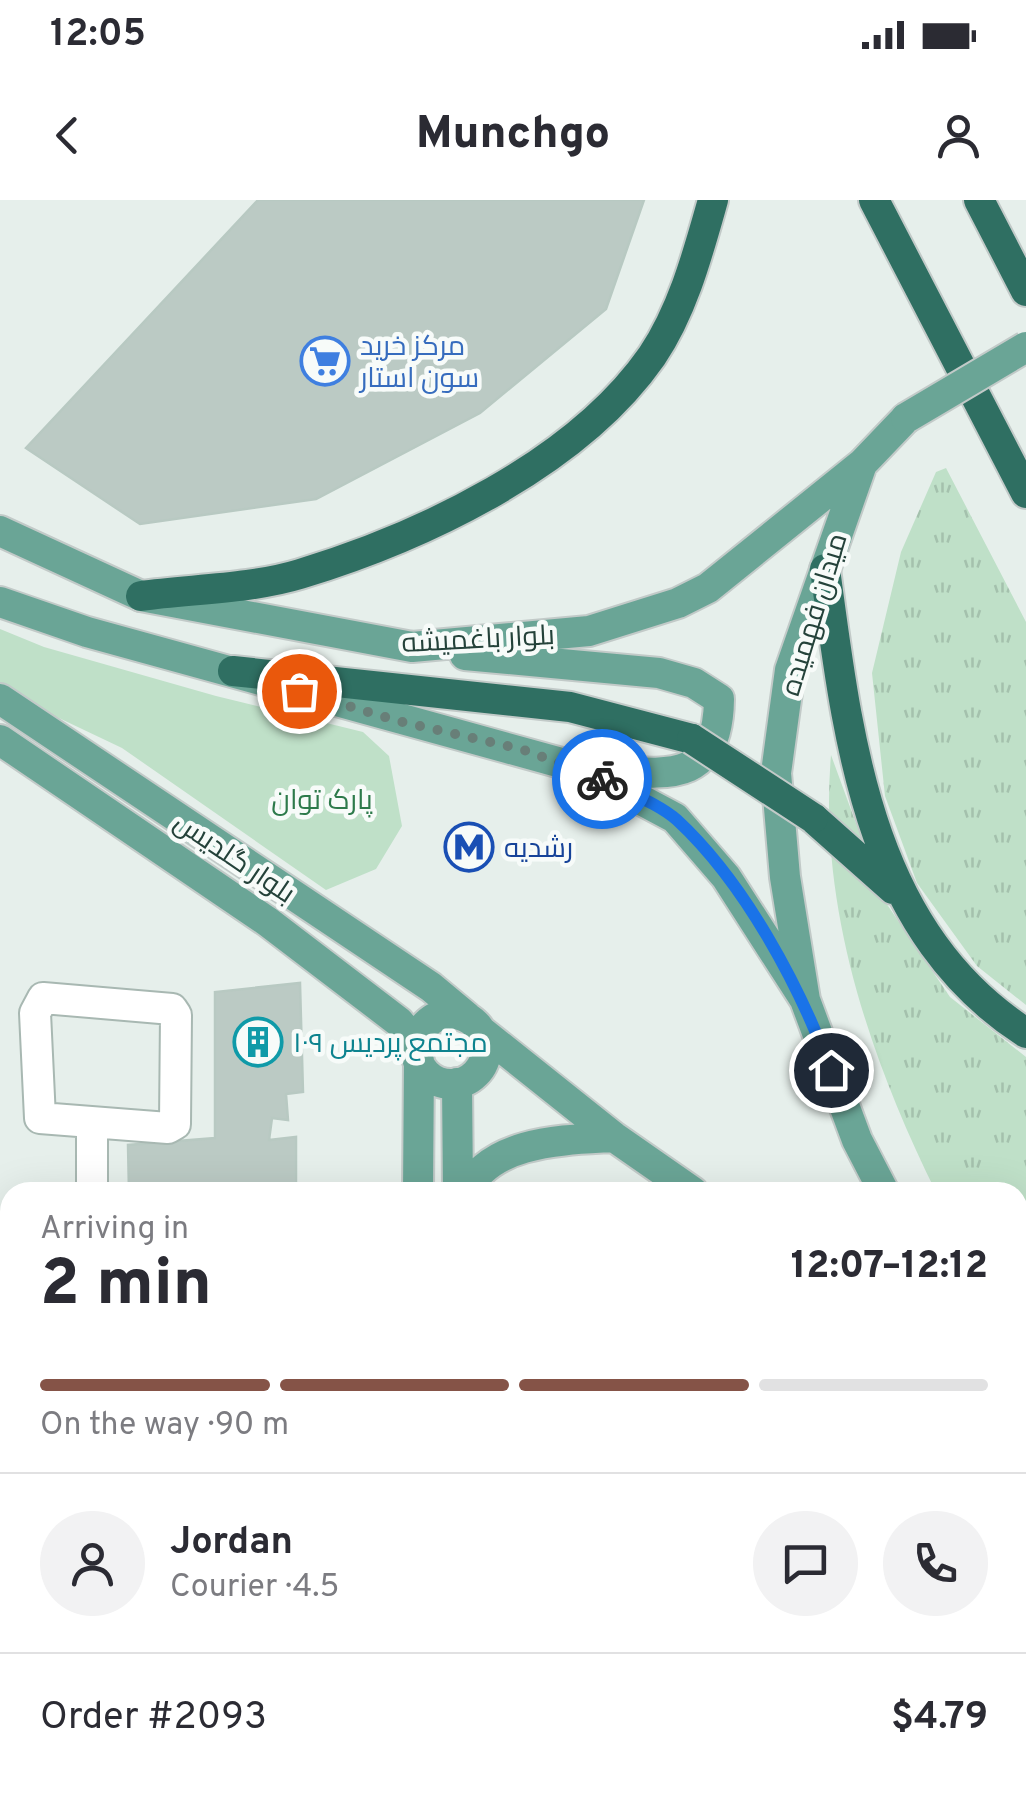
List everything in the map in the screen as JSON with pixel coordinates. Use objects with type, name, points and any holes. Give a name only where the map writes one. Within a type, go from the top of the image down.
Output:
[{"type":"highway","points":[[141,596],[297,575],[314,569],[403,536],[483,496],[582,434],[652,356],[690,280],[713,200]]},
{"type":"highway","points":[[874,200],[1026,492]]},
{"type":"highway","points":[[978,200],[1026,291]]},
{"type":"highway","points":[[1011,466],[1026,516]]},
{"type":"highway","points":[[824,570],[843,703],[864,798],[900,896]]},
{"type":"highway","points":[[233,671],[570,707],[692,739],[813,818],[900,896],[946,962],[1026,1033]]},
{"type":"main road","name":"میدان فهمیده","points":[[879,1182],[857,1140],[805,1000],[785,877],[776,773],[790,670],[862,464],[906,418],[1026,347]]},
{"type":"main road","name":"بلوار باغمیشه","points":[[0,531],[141,596],[412,647],[590,631],[678,603],[723,577],[862,464]]},
{"type":"main road","points":[[0,602],[87,632],[583,769],[675,818],[726,877],[805,1000]]},
{"type":"main road","points":[[412,647],[533,664],[659,673],[694,683],[719,699],[718,734],[702,761],[670,773],[583,769]]},
{"type":"main road","name":"بلوار گلدیس","points":[[0,699],[431,987],[614,1137],[679,1182]]},
{"type":"main road","name":"بلوار گلدیس","points":[[0,740],[268,922],[399,1022],[418,1052]]},
{"type":"main road","points":[[418,1052],[430,1076],[458,1083],[468,1080],[483,1064],[486,1042],[474,1024],[448,1014],[431,1020],[418,1052],[418,1182]]},
{"type":"main road","points":[[458,1083],[458,1182]]},
{"type":"main road","points":[[474,1182],[504,1154],[562,1140],[614,1137]]},
{"type":"main road","points":[[884,1804],[914,1804]]},
{"type":"street","points":[[43,998],[172,1009],[176,1015],[175,1124],[168,1128],[92,1125],[40,1118],[35,1013],[43,998]]},
{"type":"street","points":[[92,1125],[92,1182]]},
{"type":"green space","points":[[946,468],[1026,622],[1026,1005],[977,966],[917,883],[885,796],[872,673],[901,552],[936,472]]},
{"type":"green space","name":"پارک توان","points":[[0,629],[44,647],[216,696],[363,732],[389,756],[402,826],[376,869],[326,890],[122,748],[0,690]]},
{"type":"green space","points":[[831,755],[884,900],[950,997],[1026,1057],[1026,1182],[931,1182],[890,1089],[854,980],[841,925],[829,812]]},
{"type":"building","name":"مرکز خرید سون استار","points":[[258,200],[644,200],[606,309],[480,413],[316,499],[140,524],[26,448]]},
{"type":"building","name":"مجتمع پردیس ۱۰۹","points":[[300,983],[303,1092],[286,1094],[288,1120],[272,1118],[269,1140],[296,1137],[296,1182],[129,1182],[128,1145],[215,1138],[215,992]]},
{"type":"way so far","points":[[299,691],[398,721],[521,749],[602,779]]},
{"type":"place","name":"مرکز خرید سون استار","points":[[325,361]]},
{"type":"place","name":"رشدیه","points":[[469,847]]},
{"type":"place","name":"مجتمع پردیس ۱۰۹","points":[[258,1042]]},
{"type":"route","points":[[602,779],[675,818],[726,877],[805,1000],[831,1070]]}]
